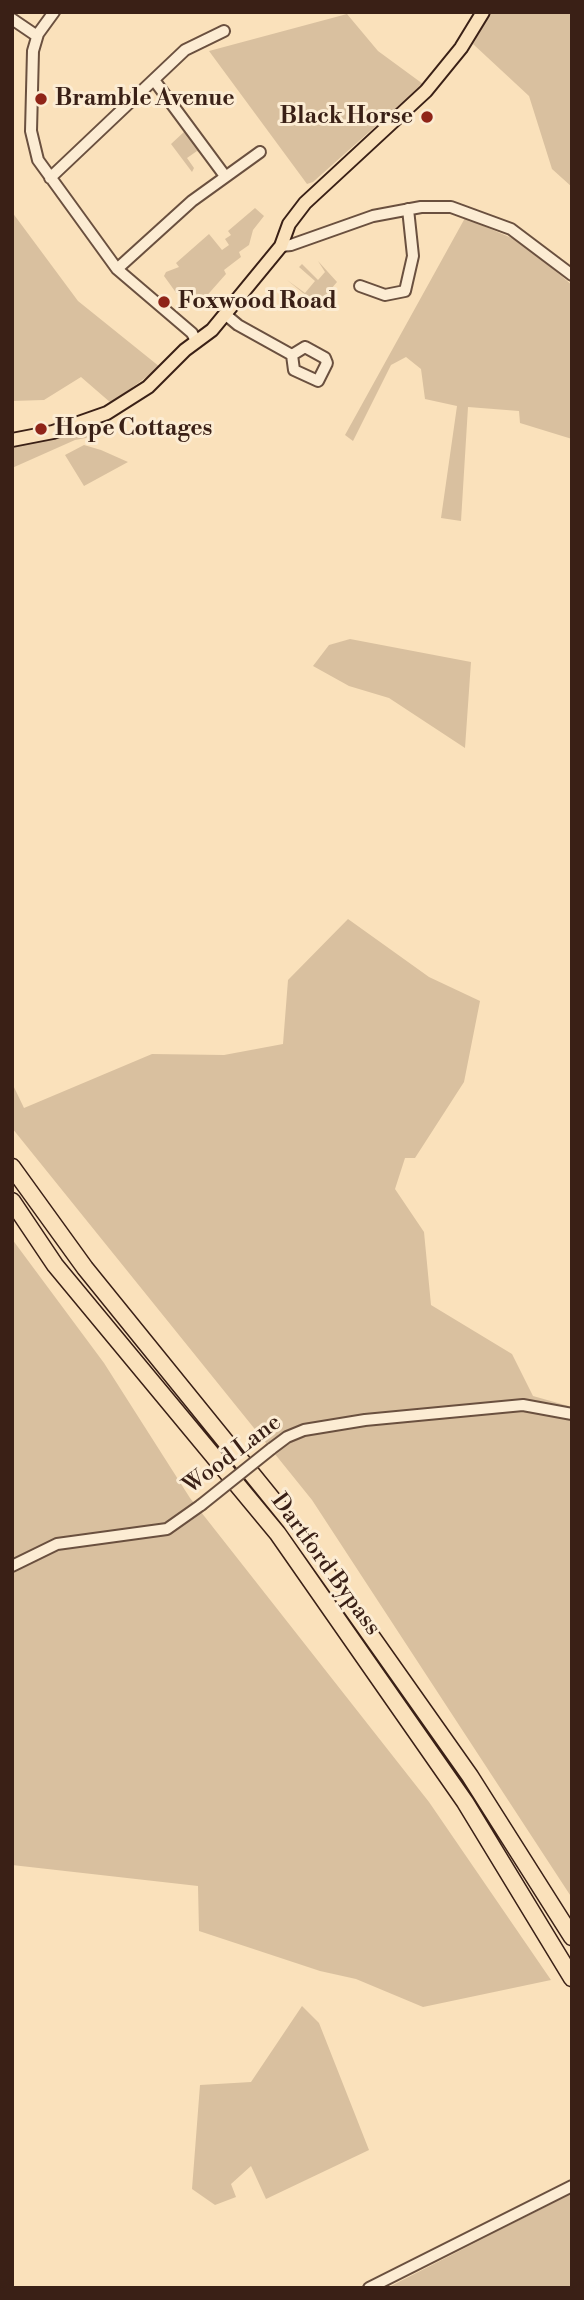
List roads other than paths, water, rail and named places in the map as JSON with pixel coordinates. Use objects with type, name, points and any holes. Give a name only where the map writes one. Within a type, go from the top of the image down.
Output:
[{"type":"highway","points":[[12,1152],[25,1186]]},
{"type":"highway","name":"Dartford Bypass","points":[[12,1167],[85,1268],[290,1521],[470,1776],[572,1937]]},
{"type":"highway","name":"Dartford Bypass","points":[[12,1201],[55,1265],[278,1534],[466,1802],[572,1978]]},
{"type":"highway","points":[[12,1212],[55,1265]]},
{"type":"main road","points":[[12,440],[54,432],[107,413],[148,387],[196,341],[212,331],[281,246],[289,224],[313,194],[414,103],[461,48],[483,12]]},
{"type":"street","points":[[54,12],[37,36],[33,55],[31,131],[34,151],[50,178],[117,269],[192,333],[196,341]]},
{"type":"street","points":[[12,19],[37,36]]},
{"type":"street","points":[[50,178],[185,50],[224,31]]},
{"type":"street","points":[[154,80],[225,176]]},
{"type":"street","points":[[117,269],[192,201],[260,152]]},
{"type":"street","points":[[281,246],[291,245],[360,219],[408,209],[451,206],[486,218],[534,244],[572,275]]},
{"type":"street","points":[[360,286],[387,295],[405,291],[414,251],[408,209]]},
{"type":"street","points":[[226,315],[238,325],[292,355]]},
{"type":"street","name":"Wood Lane","points":[[12,1566],[57,1544],[170,1528],[290,1435],[309,1428],[523,1405],[572,1414]]},
{"type":"street","points":[[369,2288],[572,2186]]},
{"type":"place","name":"Bramble Avenue","points":[[41,99]]},
{"type":"place","name":"Black Horse","points":[[427,117]]},
{"type":"place","name":"Foxwood Road","points":[[164,302]]},
{"type":"place","name":"Hope Cottages","points":[[41,429]]}]
